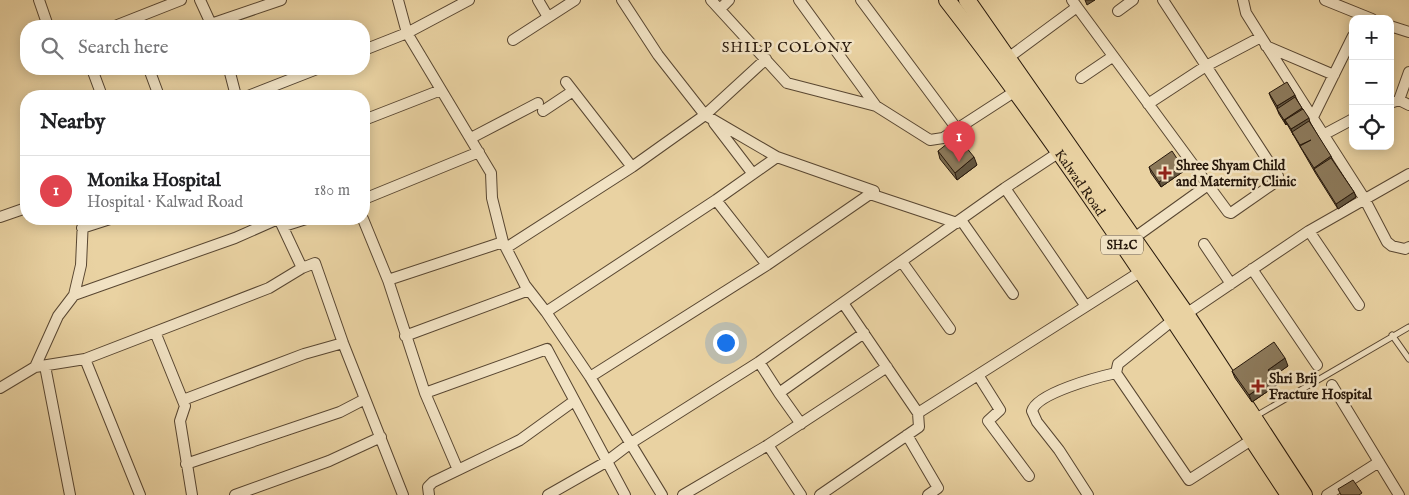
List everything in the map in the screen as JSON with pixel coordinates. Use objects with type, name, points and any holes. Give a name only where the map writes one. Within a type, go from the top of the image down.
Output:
[{"type":"main road","name":"Kalwad Road","points":[[947,0],[1058,153],[1140,272],[1180,317],[1254,418],[1304,495]]},
{"type":"main road","name":"Kalwad Road","points":[[968,1],[1134,238],[1253,440],[1289,495]]},
{"type":"street","points":[[39,0],[46,20]]},
{"type":"street","points":[[140,20],[181,0]]},
{"type":"street","points":[[200,0],[210,20]]},
{"type":"street","points":[[226,20],[281,0]]},
{"type":"street","points":[[398,0],[407,33],[491,173],[492,198],[505,245],[529,290],[590,377],[662,495]]},
{"type":"street","points":[[370,48],[407,33],[469,0]]},
{"type":"street","points":[[538,0],[548,17]]},
{"type":"street","points":[[513,40],[574,0]]},
{"type":"street","points":[[622,0],[658,55],[753,174]]},
{"type":"street","points":[[712,0],[787,83],[876,106],[930,140],[943,138],[1014,92]]},
{"type":"street","points":[[721,8],[729,0]]},
{"type":"street","points":[[799,0],[876,106]]},
{"type":"street","points":[[861,0],[957,129]]},
{"type":"street","points":[[1118,11],[1133,0]]},
{"type":"street","points":[[1008,58],[1075,3],[1112,57],[1230,213],[1276,181],[1278,176],[1162,0]]},
{"type":"street","points":[[1243,0],[1246,13],[1364,198],[1387,242],[1392,246],[1405,249],[1409,247]]},
{"type":"street","points":[[1325,0],[1359,15]]},
{"type":"street","points":[[1347,0],[1352,11]]},
{"type":"street","points":[[1394,27],[1409,32]]},
{"type":"street","points":[[1148,104],[1206,66],[1263,41],[1334,75]]},
{"type":"street","points":[[1312,119],[1349,44]]},
{"type":"street","points":[[1082,78],[1112,57]]},
{"type":"street","points":[[388,280],[505,245],[632,167],[708,117],[766,59]]},
{"type":"street","points":[[1409,72],[1394,102],[1409,106]]},
{"type":"street","points":[[94,75],[100,90]]},
{"type":"street","points":[[152,75],[157,90]]},
{"type":"street","points":[[230,75],[234,90]]},
{"type":"street","points":[[263,90],[302,75]]},
{"type":"street","points":[[566,82],[632,167]]},
{"type":"street","points":[[370,118],[441,90]]},
{"type":"street","points":[[471,138],[573,91]]},
{"type":"street","points":[[590,377],[767,265],[874,192],[777,157],[708,117]]},
{"type":"street","points":[[1323,135],[1349,121]]},
{"type":"street","points":[[370,197],[480,152]]},
{"type":"street","points":[[548,495],[606,462],[631,443],[759,362],[1005,188],[1058,153]]},
{"type":"street","points":[[546,312],[716,200],[777,157]]},
{"type":"street","points":[[1253,440],[1189,480],[1116,373],[1118,364],[1180,317],[1309,231],[1409,174]]},
{"type":"street","points":[[1134,238],[1208,185]]},
{"type":"street","points":[[1005,188],[1085,305]]},
{"type":"street","points":[[870,194],[959,221],[1014,294]]},
{"type":"street","points":[[716,200],[767,265]]},
{"type":"street","points":[[0,217],[20,210]]},
{"type":"street","points":[[70,495],[40,367],[58,316],[74,295],[81,265],[82,225]]},
{"type":"street","points":[[74,295],[269,225]]},
{"type":"street","points":[[282,225],[302,268]]},
{"type":"street","points":[[365,225],[388,280],[425,393],[458,470]]},
{"type":"street","points":[[1309,231],[1358,305]]},
{"type":"street","points":[[1204,244],[1231,284]]},
{"type":"street","points":[[902,262],[950,329]]},
{"type":"street","points":[[0,388],[40,367],[85,359],[269,288],[302,268],[315,263],[403,495]]},
{"type":"street","points":[[1252,269],[1317,365]]},
{"type":"street","points":[[918,412],[1140,272]]},
{"type":"street","points":[[405,336],[529,290]]},
{"type":"street","points":[[820,495],[919,427],[918,412],[843,303]]},
{"type":"street","points":[[155,332],[185,406],[180,422],[192,495]]},
{"type":"street","points":[[779,393],[864,333]]},
{"type":"street","points":[[183,400],[304,354],[344,343]]},
{"type":"street","points":[[425,393],[547,349],[625,495]]},
{"type":"street","points":[[85,359],[140,495]]},
{"type":"street","points":[[759,362],[801,424]]},
{"type":"street","points":[[683,495],[768,445],[887,367]]},
{"type":"street","points":[[1088,495],[1062,455],[1037,422],[1032,411],[1033,406],[1042,398],[1095,377],[1116,373]]},
{"type":"street","points":[[978,375],[1000,410],[988,421],[1029,476]]},
{"type":"street","points":[[1332,385],[1399,495]]},
{"type":"street","points":[[186,464],[340,412],[365,399]]},
{"type":"street","points":[[429,495],[428,488],[430,484],[520,440],[574,401]]},
{"type":"street","points":[[907,435],[938,488],[928,495]]},
{"type":"street","points":[[234,495],[329,460],[380,437]]},
{"type":"street","points":[[768,445],[801,495]]},
{"type":"street","points":[[1327,495],[1379,462]]},
{"type":"lane","points":[[1254,418],[1409,326]]},
{"type":"lane","points":[[1392,335],[1409,359]]},
{"type":"building","points":[[1287,82],[1295,95],[1277,106],[1269,93]]},
{"type":"building","points":[[1295,97],[1302,108],[1284,120],[1277,109]]},
{"type":"building","points":[[1303,109],[1309,118],[1291,129],[1285,120]]},
{"type":"building","points":[[1309,121],[1331,156],[1314,168],[1300,146],[1311,140],[1300,145],[1292,132]]},
{"type":"building","points":[[957,136],[974,157],[955,173],[938,151]]},
{"type":"building","points":[[1172,151],[1182,166],[1159,182],[1149,167]]},
{"type":"building","points":[[1331,158],[1354,192],[1336,204],[1314,169]]},
{"type":"building","points":[[1274,342],[1285,358],[1268,370],[1274,378],[1249,395],[1232,371]]},
{"type":"building","points":[[1353,480],[1362,493],[1359,495],[1341,495],[1338,489]]},
{"type":"place","name":"Monika Hospital","points":[[959,162]]},
{"type":"place","name":"Shree Shyam Child and Maternity Clinic","points":[[1165,173]]},
{"type":"place","name":"Shri Brij Fracture Hospital","points":[[1258,386]]},
{"type":"district","name":"SHILP COLONY","points":[[787,47]]}]
